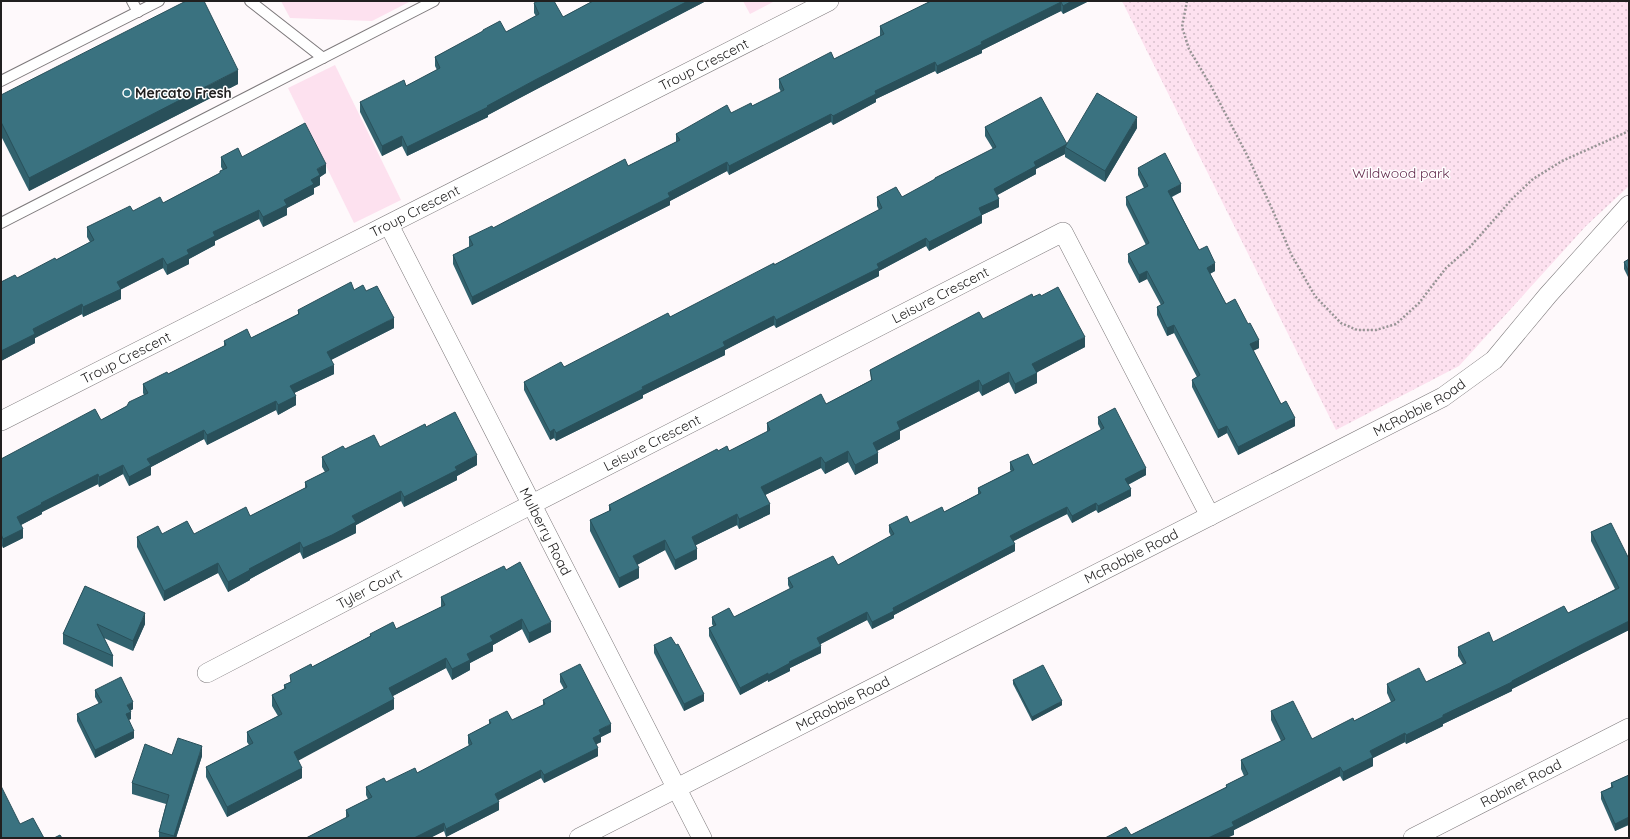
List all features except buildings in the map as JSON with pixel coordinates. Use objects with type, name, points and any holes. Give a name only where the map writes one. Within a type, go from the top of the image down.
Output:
[{"type":"street","name":"Troup Crescent","points":[[1,422],[829,1]]},
{"type":"street","name":"McRobbie Road","points":[[579,838],[1443,397],[1494,360],[1548,295],[1629,205]]},
{"type":"street","name":"Mulberry Road","points":[[389,225],[702,838]]},
{"type":"street","name":"Leisure Crescent","points":[[532,504],[1063,232],[1210,516]]},
{"type":"street","name":"Tyler Court","points":[[207,673],[532,504]]},
{"type":"street","name":"Robinet Road","points":[[1413,838],[1629,728]]},
{"type":"lane","points":[[132,1],[138,12]]},
{"type":"lane","points":[[1,81],[159,1]]},
{"type":"lane","points":[[250,1],[323,58]]},
{"type":"lane","points":[[1,223],[434,1]]},
{"type":"path","points":[[1186,1],[1182,28],[1189,49],[1211,86],[1248,158],[1291,254],[1315,296],[1341,323],[1357,330],[1376,330],[1396,324],[1419,303],[1446,268],[1470,246],[1512,199],[1533,179],[1562,161],[1629,130]]},
{"type":"green space","points":[[281,1],[411,1],[372,21],[290,18]]},
{"type":"green space","points":[[743,1],[775,1],[750,14]]},
{"type":"green space","name":"Wildwood park","points":[[1122,1],[1629,1],[1629,186],[1586,226],[1459,366],[1336,430]]},
{"type":"green space","points":[[335,65],[401,200],[354,223],[288,88]]},
{"type":"place","name":"Mercato Fresh","points":[[127,93]]}]
